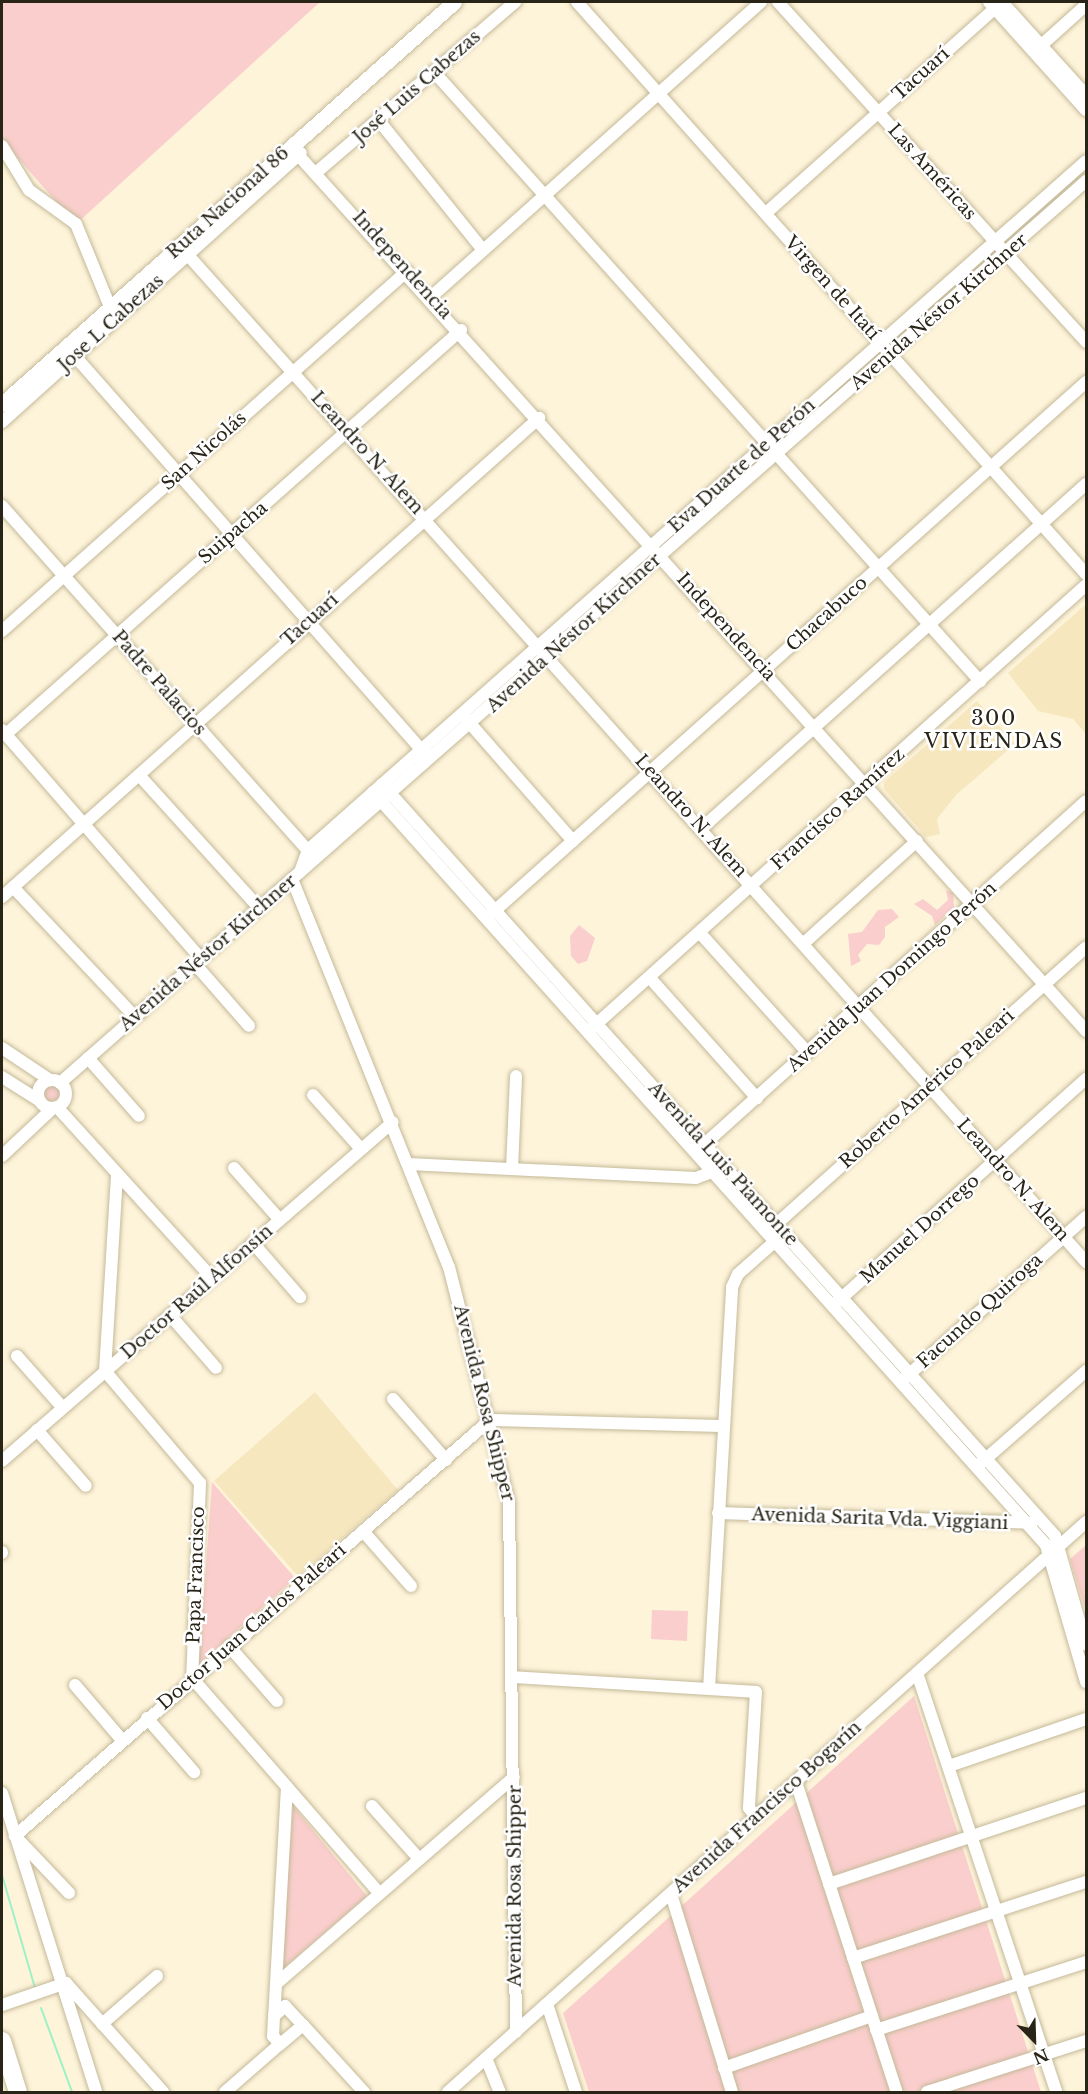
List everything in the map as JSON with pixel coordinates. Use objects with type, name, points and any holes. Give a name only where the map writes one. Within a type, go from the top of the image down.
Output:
[{"type":"highway","points":[[2,2041],[18,2092]]},
{"type":"main road","name":"Ruta Nacional 86","points":[[2,404],[70,351],[110,307],[184,250],[296,150],[454,2]]},
{"type":"street","name":"José Luis Cabezas","points":[[318,171],[380,122],[515,2]]},
{"type":"street","name":"Virgen de Itatí","points":[[577,2],[1086,574]]},
{"type":"street","points":[[431,297],[761,2]]},
{"type":"street","name":"Las Américas","points":[[778,2],[1086,342]]},
{"type":"street","points":[[996,4],[1086,95]]},
{"type":"street","name":"Tacuarí","points":[[766,213],[996,4]]},
{"type":"street","points":[[1038,49],[1086,5]]},
{"type":"street","points":[[1038,49],[1086,110]]},
{"type":"street","points":[[435,73],[770,441],[980,681]]},
{"type":"street","points":[[380,122],[483,250]]},
{"type":"street","points":[[2,146],[29,190],[76,224],[110,307]]},
{"type":"street","name":"Independencia","points":[[296,150],[318,171],[431,297],[1086,1031]]},
{"type":"street","name":"Eva Duarte de Perón","points":[[296,876],[312,855],[378,788],[1086,161]]},
{"type":"street","name":"Avenida Néstor Kirchner","points":[[312,855],[384,803],[1086,181]]},
{"type":"street","name":"Jose L Cabezas","points":[[2,422],[70,351],[184,250]]},
{"type":"street","name":"Leandro N. Alem","points":[[184,250],[753,885],[1086,1262]]},
{"type":"street","name":"San Nicolás","points":[[2,632],[63,575],[407,271]]},
{"type":"street","name":"Suipacha","points":[[3,733],[348,433],[460,330]]},
{"type":"street","points":[[70,351],[431,760]]},
{"type":"street","name":"Chacabuco","points":[[491,914],[1086,382]]},
{"type":"street","name":"Tacuarí","points":[[2,897],[85,825],[423,516],[539,418]]},
{"type":"street","points":[[702,828],[1086,484]]},
{"type":"street","name":"Padre Palacios","points":[[2,506],[312,855]]},
{"type":"street","name":"Francisco Ramírez","points":[[593,1027],[1086,585]]},
{"type":"street","points":[[462,714],[573,841]]},
{"type":"street","points":[[3,733],[85,825],[249,1026]]},
{"type":"street","points":[[139,775],[259,908]]},
{"type":"street","name":"Avenida Luis Piamonte","points":[[378,788],[394,794],[491,914]]},
{"type":"street","name":"Avenida Luis Piamonte","points":[[378,788],[384,803],[491,914],[982,1463],[1041,1520],[1056,1549]]},
{"type":"street","name":"Avenida Juan Domingo Perón","points":[[701,1148],[1086,803]]},
{"type":"street","points":[[804,943],[917,841]]},
{"type":"street","name":"Avenida Néstor Kirchner","points":[[55,1082],[88,1058],[296,876]]},
{"type":"street","name":"Avenida Rosa Shipper","points":[[296,876],[393,1122],[464,1315],[510,1509],[516,2032]]},
{"type":"street","points":[[13,887],[135,1017]]},
{"type":"street","points":[[700,933],[808,1053]]},
{"type":"street","name":"Roberto Américo Paleari","points":[[709,1689],[732,1287],[738,1274],[776,1233],[930,1088],[1086,947]]},
{"type":"street","points":[[650,978],[757,1098]]},
{"type":"street","points":[[2,1048],[55,1082],[66,1094],[55,1108],[2,1156]]},
{"type":"street","points":[[88,1058],[139,1116]]},
{"type":"street","points":[[2,1077],[55,1108],[212,1278]]},
{"type":"street","points":[[512,1169],[516,1077]]},
{"type":"street","name":"Manuel Dorrego","points":[[838,1302],[1086,1079]]},
{"type":"street","points":[[40,1101],[39,1088],[55,1082]]},
{"type":"street","points":[[313,1095],[361,1149]]},
{"type":"street","name":"Doctor Raúl Alfonsín","points":[[2,1461],[393,1122]]},
{"type":"street","points":[[409,1164],[696,1178],[719,1169]]},
{"type":"street","points":[[234,1168],[280,1220]]},
{"type":"street","points":[[105,1371],[117,1175]]},
{"type":"street","name":"Facundo Quiroga","points":[[905,1378],[1086,1217]]},
{"type":"street","points":[[254,1243],[300,1297]]},
{"type":"street","points":[[170,1315],[216,1368]]},
{"type":"street","points":[[17,1356],[63,1408]]},
{"type":"street","name":"Papa Francisco","points":[[105,1371],[200,1483],[192,1678]]},
{"type":"street","points":[[982,1463],[1086,1371]]},
{"type":"street","points":[[393,1399],[446,1460]]},
{"type":"street","points":[[490,1420],[724,1425]]},
{"type":"street","name":"Doctor Juan Carlos Paleari","points":[[15,1836],[192,1678],[490,1420]]},
{"type":"street","points":[[38,1430],[86,1486]]},
{"type":"street","name":"Avenida Luis Piamonte","points":[[982,1463],[1028,1525],[1056,1549]]},
{"type":"street","name":"Avenida Sarita Vda. Viggiani","points":[[718,1513],[1028,1525],[1041,1520]]},
{"type":"street","name":"Avenida Francisco Bogarín","points":[[448,2092],[1086,1522]]},
{"type":"street","points":[[363,1531],[411,1586]]},
{"type":"street","points":[[1056,1549],[1082,1615],[1086,1645]]},
{"type":"street","points":[[1056,1549],[1086,1682]]},
{"type":"street","points":[[229,1646],[277,1701]]},
{"type":"street","points":[[917,1673],[1056,2092]]},
{"type":"street","points":[[512,1677],[756,1692],[749,1808],[756,1817]]},
{"type":"street","points":[[192,1678],[379,1893]]},
{"type":"street","points":[[75,1685],[122,1740]]},
{"type":"street","points":[[147,1718],[194,1772]]},
{"type":"street","points":[[949,1766],[1086,1719]]},
{"type":"street","points":[[276,1990],[379,1893],[514,1777]]},
{"type":"street","points":[[796,1782],[897,2092]]},
{"type":"street","points":[[280,2044],[273,2036],[287,1787]]},
{"type":"street","points":[[2,1793],[60,1985],[96,2092]]},
{"type":"street","points":[[829,1884],[1086,1798]]},
{"type":"street","points":[[372,1806],[419,1859]]},
{"type":"street","points":[[15,1836],[69,1893]]},
{"type":"street","points":[[853,1958],[1086,1882]]},
{"type":"street","points":[[670,1894],[732,2092]]},
{"type":"street","points":[[876,2030],[1086,1962]]},
{"type":"street","points":[[102,2024],[157,1976]]},
{"type":"street","points":[[2,2005],[66,1983],[163,2092]]},
{"type":"street","points":[[276,1990],[285,2006],[364,2092]]},
{"type":"street","points":[[547,2004],[576,2092]]},
{"type":"street","points":[[274,2016],[285,2006]]},
{"type":"street","points":[[724,2068],[872,2016]]},
{"type":"street","points":[[225,2092],[303,2025]]},
{"type":"street","points":[[927,2092],[1086,2041]]},
{"type":"street","points":[[486,2058],[500,2092]]},
{"type":"shaded area","points":[[2,2],[320,2],[76,224],[2,140]]},
{"type":"shaded area","points":[[1086,604],[1086,734],[1073,719],[1038,711],[1008,673]]},
{"type":"shaded area","points":[[977,701],[1015,744],[956,795],[937,819],[940,834],[926,837],[884,789],[884,782]]},
{"type":"shaded area","points":[[946,890],[953,893],[954,907],[935,925],[932,916],[914,904],[923,899],[937,910],[948,900]]},
{"type":"shaded area","points":[[892,909],[899,917],[885,927],[885,937],[879,945],[867,944],[858,955],[861,961],[851,966],[848,934],[862,932],[878,910]]},
{"type":"shaded area","points":[[579,925],[595,938],[587,961],[578,964],[571,956],[570,936]]},
{"type":"shaded area","points":[[47,1083],[55,1083],[60,1088],[58,1099],[47,1101],[42,1096],[42,1088]]},
{"type":"shaded area","points":[[315,1392],[398,1490],[298,1576],[214,1481]]},
{"type":"shaded area","points":[[212,1482],[295,1578],[199,1664],[199,1663]]},
{"type":"shaded area","points":[[1086,1545],[1086,1612],[1070,1559]]},
{"type":"shaded area","points":[[652,1610],[688,1611],[687,1641],[651,1639]]},
{"type":"shaded area","points":[[914,1696],[1041,2092],[589,2092],[563,2013]]},
{"type":"shaded area","points":[[293,1806],[367,1896],[281,1970]]},
{"type":"waterway","points":[[2,1875],[35,1988]]},
{"type":"waterway","points":[[41,2008],[72,2092]]},
{"type":"district","name":"300 VIVIENDAS","points":[[994,730]]}]
